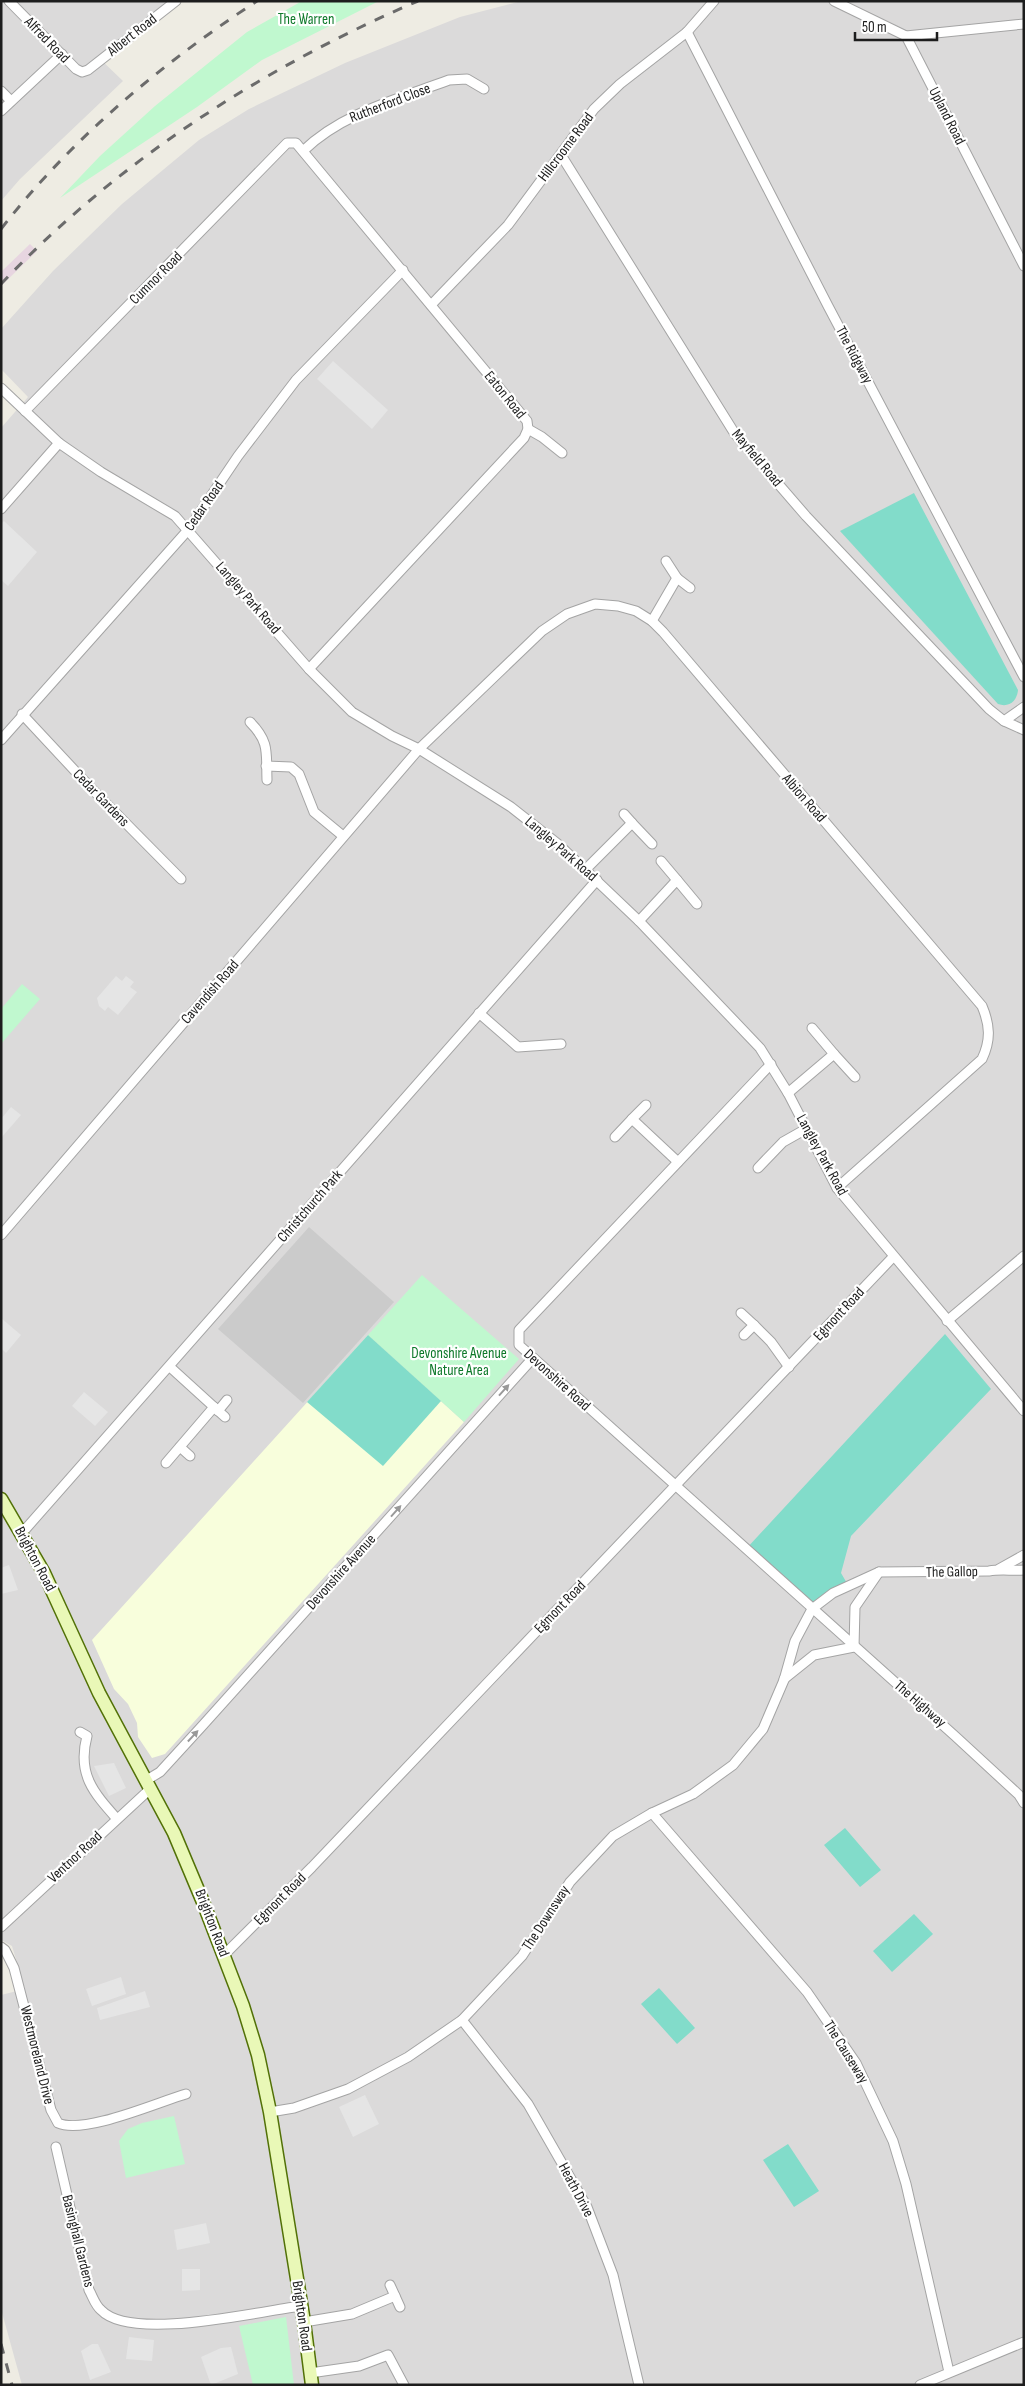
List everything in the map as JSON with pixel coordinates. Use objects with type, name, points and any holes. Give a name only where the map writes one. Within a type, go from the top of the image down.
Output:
[{"type":"main road","name":"Brighton Road","points":[[1,1499],[44,1573],[99,1693],[185,1858],[224,1955],[252,2032],[270,2112],[304,2322],[311,2379]]},
{"type":"street","name":"Alfred Road","points":[[9,1],[76,70],[82,72],[88,70]]},
{"type":"street","name":"Albert Road","points":[[88,70],[176,1]]},
{"type":"street","name":"Hillcroome Road","points":[[431,305],[508,225],[594,109],[620,84],[687,32],[714,1]]},
{"type":"street","points":[[834,1],[906,36],[1024,24]]},
{"type":"street","name":"The Ridgway","points":[[687,32],[828,306],[1024,677]]},
{"type":"street","name":"Upland Road","points":[[906,36],[1024,266]]},
{"type":"street","points":[[1,111],[62,54]]},
{"type":"street","name":"Rutherford Close","points":[[303,151],[319,136],[345,120],[449,80],[467,79],[484,89]]},
{"type":"street","points":[[1,91],[11,101]]},
{"type":"street","name":"Eaton Road","points":[[287,144],[296,143],[303,151],[526,421],[528,429],[524,438],[309,669]]},
{"type":"street","name":"Cumnor Road","points":[[25,411],[287,144]]},
{"type":"street","name":"Mayfield Road","points":[[560,155],[735,434],[806,516],[989,709],[1004,721],[1024,730]]},
{"type":"street","name":"Cedar Road","points":[[1,740],[22,714],[188,530],[275,406],[314,360],[403,270]]},
{"type":"street","name":"Langley Park Road","points":[[1,388],[59,443],[100,472],[163,508],[188,530],[309,669],[352,712],[392,736],[419,749],[511,807],[540,828],[586,869],[639,921],[744,1030],[771,1064],[837,1188],[947,1322],[1024,1411]]},
{"type":"street","points":[[528,429],[542,436],[562,453]]},
{"type":"street","points":[[1,509],[59,443]]},
{"type":"street","points":[[666,561],[677,578],[690,588]]},
{"type":"street","points":[[652,621],[677,578]]},
{"type":"street","name":"Albion Road","points":[[419,749],[542,631],[566,614],[595,604],[618,606],[636,611],[652,621],[678,649],[982,1006],[986,1016],[990,1038],[982,1059],[837,1188]]},
{"type":"street","points":[[1004,721],[1024,707]]},
{"type":"street","name":"Cedar Gardens","points":[[22,714],[90,787],[181,879]]},
{"type":"street","points":[[250,722],[261,733],[266,744],[267,780]]},
{"type":"street","name":"Cavendish Road","points":[[1,1235],[419,749]]},
{"type":"street","points":[[266,766],[291,767],[299,774],[314,812],[343,836]]},
{"type":"street","points":[[624,814],[652,844]]},
{"type":"street","points":[[586,869],[632,822]]},
{"type":"street","points":[[661,861],[697,904]]},
{"type":"street","name":"Christchurch Park","points":[[22,1533],[597,880]]},
{"type":"street","points":[[639,921],[677,880]]},
{"type":"street","points":[[479,1013],[518,1047],[561,1044]]},
{"type":"street","points":[[812,1028],[855,1077]]},
{"type":"street","points":[[788,1093],[834,1054]]},
{"type":"street","name":"Devonshire Road","points":[[771,1064],[518,1330],[519,1346],[812,1609]]},
{"type":"street","points":[[615,1138],[646,1105]]},
{"type":"street","points":[[632,1119],[678,1162]]},
{"type":"street","points":[[758,1168],[783,1142],[806,1129]]},
{"type":"street","points":[[947,1322],[1024,1256]]},
{"type":"street","name":"Egmont Road","points":[[224,1955],[326,1852],[893,1257]]},
{"type":"street","points":[[741,1313],[771,1342],[789,1367]]},
{"type":"street","points":[[744,1335],[754,1325]]},
{"type":"street","name":"Devonshire Avenue","points":[[148,1785],[533,1358]]},
{"type":"street","points":[[170,1367],[219,1412]]},
{"type":"street","points":[[166,1463],[180,1447],[219,1412],[227,1400]]},
{"type":"street","points":[[180,1447],[190,1456]]},
{"type":"street","points":[[999,1569],[1024,1554]]},
{"type":"street","name":"The Gallop","points":[[812,1609],[848,1585],[880,1572],[1024,1570]]},
{"type":"street","points":[[854,1647],[855,1607],[880,1572]]},
{"type":"street","name":"The Highway","points":[[812,1609],[955,1736],[1019,1796],[1024,1803]]},
{"type":"street","name":"The Downsway","points":[[270,2112],[294,2108],[348,2089],[408,2057],[462,2020],[522,1956],[570,1882],[614,1836],[652,1813],[693,1794],[733,1765],[762,1729],[784,1680],[795,1641],[812,1609]]},
{"type":"street","name":"The Downsway","points":[[784,1680],[814,1655],[854,1647]]},
{"type":"street","points":[[80,1732],[87,1736],[84,1755],[87,1778],[99,1800],[117,1819]]},
{"type":"street","name":"Ventnor Road","points":[[2,1925],[117,1819],[148,1785]]},
{"type":"street","name":"The Causeway","points":[[652,1813],[807,1992],[856,2062],[893,2141],[906,2184],[949,2372]]},
{"type":"street","name":"Westmoreland Drive","points":[[1,1947],[6,1950],[14,1968],[49,2103],[53,2117],[58,2123],[72,2126],[122,2118],[152,2104],[186,2094]]},
{"type":"street","name":"Heath Drive","points":[[462,2020],[528,2104],[587,2207],[613,2275],[639,2385]]},
{"type":"street","name":"Basinghall Gardens","points":[[56,2146],[89,2290],[102,2312],[125,2320],[152,2324],[226,2319],[301,2306]]},
{"type":"street","points":[[390,2285],[400,2308]]},
{"type":"street","points":[[304,2322],[352,2314],[395,2296]]},
{"type":"street","points":[[920,2385],[1024,2342]]},
{"type":"street","points":[[311,2379],[359,2366],[388,2355],[404,2385]]},
{"type":"shaded area","points":[[1,1],[173,1],[100,59],[123,81],[20,179],[1,201]]},
{"type":"shaded area","points":[[522,1],[1024,1],[1024,2385],[22,2385],[1,2309],[1,1995],[25,1989],[12,1946],[1,1940],[1,428],[28,397],[1,369],[1,329],[53,271],[122,204],[199,140],[249,109],[345,63],[460,17]]},
{"type":"shaded area","points":[[30,244],[37,251],[1,286],[1,272]]},
{"type":"shaded area","points":[[333,361],[388,410],[372,429],[317,379]]},
{"type":"shaded area","points":[[914,493],[1018,690],[1012,703],[1006,705],[998,704],[840,531]]},
{"type":"shaded area","points":[[4,521],[37,552],[8,586],[1,580],[1,524]]},
{"type":"shaded area","points":[[116,976],[122,981],[126,976],[134,982],[130,987],[137,992],[118,1015],[108,1007],[105,1011],[99,1006],[97,998]]},
{"type":"shaded area","points":[[11,1107],[21,1115],[1,1138],[1,1119]]},
{"type":"shaded area","points":[[309,1227],[394,1302],[303,1403],[218,1329]]},
{"type":"shaded area","points":[[1,1318],[21,1335],[6,1353],[1,1348]]},
{"type":"shaded area","points":[[945,1334],[991,1389],[851,1536],[841,1573],[848,1585],[812,1609],[746,1549]]},
{"type":"shaded area","points":[[368,1335],[464,1422],[165,1754],[152,1758],[138,1737],[137,1723],[128,1704],[114,1689],[92,1640]]},
{"type":"shaded area","points":[[368,1335],[441,1401],[383,1466],[307,1402]]},
{"type":"shaded area","points":[[84,1392],[108,1412],[95,1426],[72,1406]]},
{"type":"shaded area","points":[[9,1565],[18,1590],[1,1594],[1,1568]]},
{"type":"shaded area","points":[[114,1763],[126,1788],[109,1796],[94,1766]]},
{"type":"shaded area","points":[[845,1828],[881,1870],[860,1887],[824,1845]]},
{"type":"shaded area","points":[[914,1914],[933,1934],[892,1972],[873,1951]]},
{"type":"shaded area","points":[[121,1977],[126,1994],[92,2006],[86,1989]]},
{"type":"shaded area","points":[[659,1988],[695,2028],[677,2044],[641,2004]]},
{"type":"shaded area","points":[[145,1991],[150,2007],[100,2020],[97,2008]]},
{"type":"shaded area","points":[[365,2095],[379,2124],[353,2137],[339,2107]]},
{"type":"shaded area","points":[[788,2144],[819,2191],[794,2207],[763,2160]]},
{"type":"shaded area","points":[[206,2223],[210,2243],[177,2250],[174,2230]]},
{"type":"shaded area","points":[[182,2269],[200,2269],[200,2290],[182,2291]]},
{"type":"shaded area","points":[[129,2337],[154,2340],[152,2361],[126,2359]]},
{"type":"shaded area","points":[[92,2344],[98,2344],[111,2372],[90,2380],[81,2351]]},
{"type":"shaded area","points":[[231,2347],[238,2374],[211,2385],[201,2357],[221,2348]]},
{"type":"green space","name":"The Warren","points":[[302,1],[379,1],[262,60],[197,107],[60,198],[100,156],[155,106],[247,32]]},
{"type":"green space","points":[[22,984],[40,999],[1,1044],[1,1009]]},
{"type":"green space","name":"Devonshire Avenue Nature Area","points":[[422,1275],[519,1359],[464,1422],[368,1335]]},
{"type":"green space","points":[[174,2116],[185,2164],[126,2178],[119,2141],[128,2129],[142,2123]]},
{"type":"green space","points":[[286,2317],[294,2385],[253,2385],[239,2326]]},
{"type":"railway","points":[[1,229],[28,196],[88,133],[186,50],[257,1]]},
{"type":"railway","points":[[1,284],[46,239],[94,197],[143,158],[195,121],[303,56],[360,27],[418,1]]},
{"type":"railway","points":[[1,2344],[12,2385]]}]
